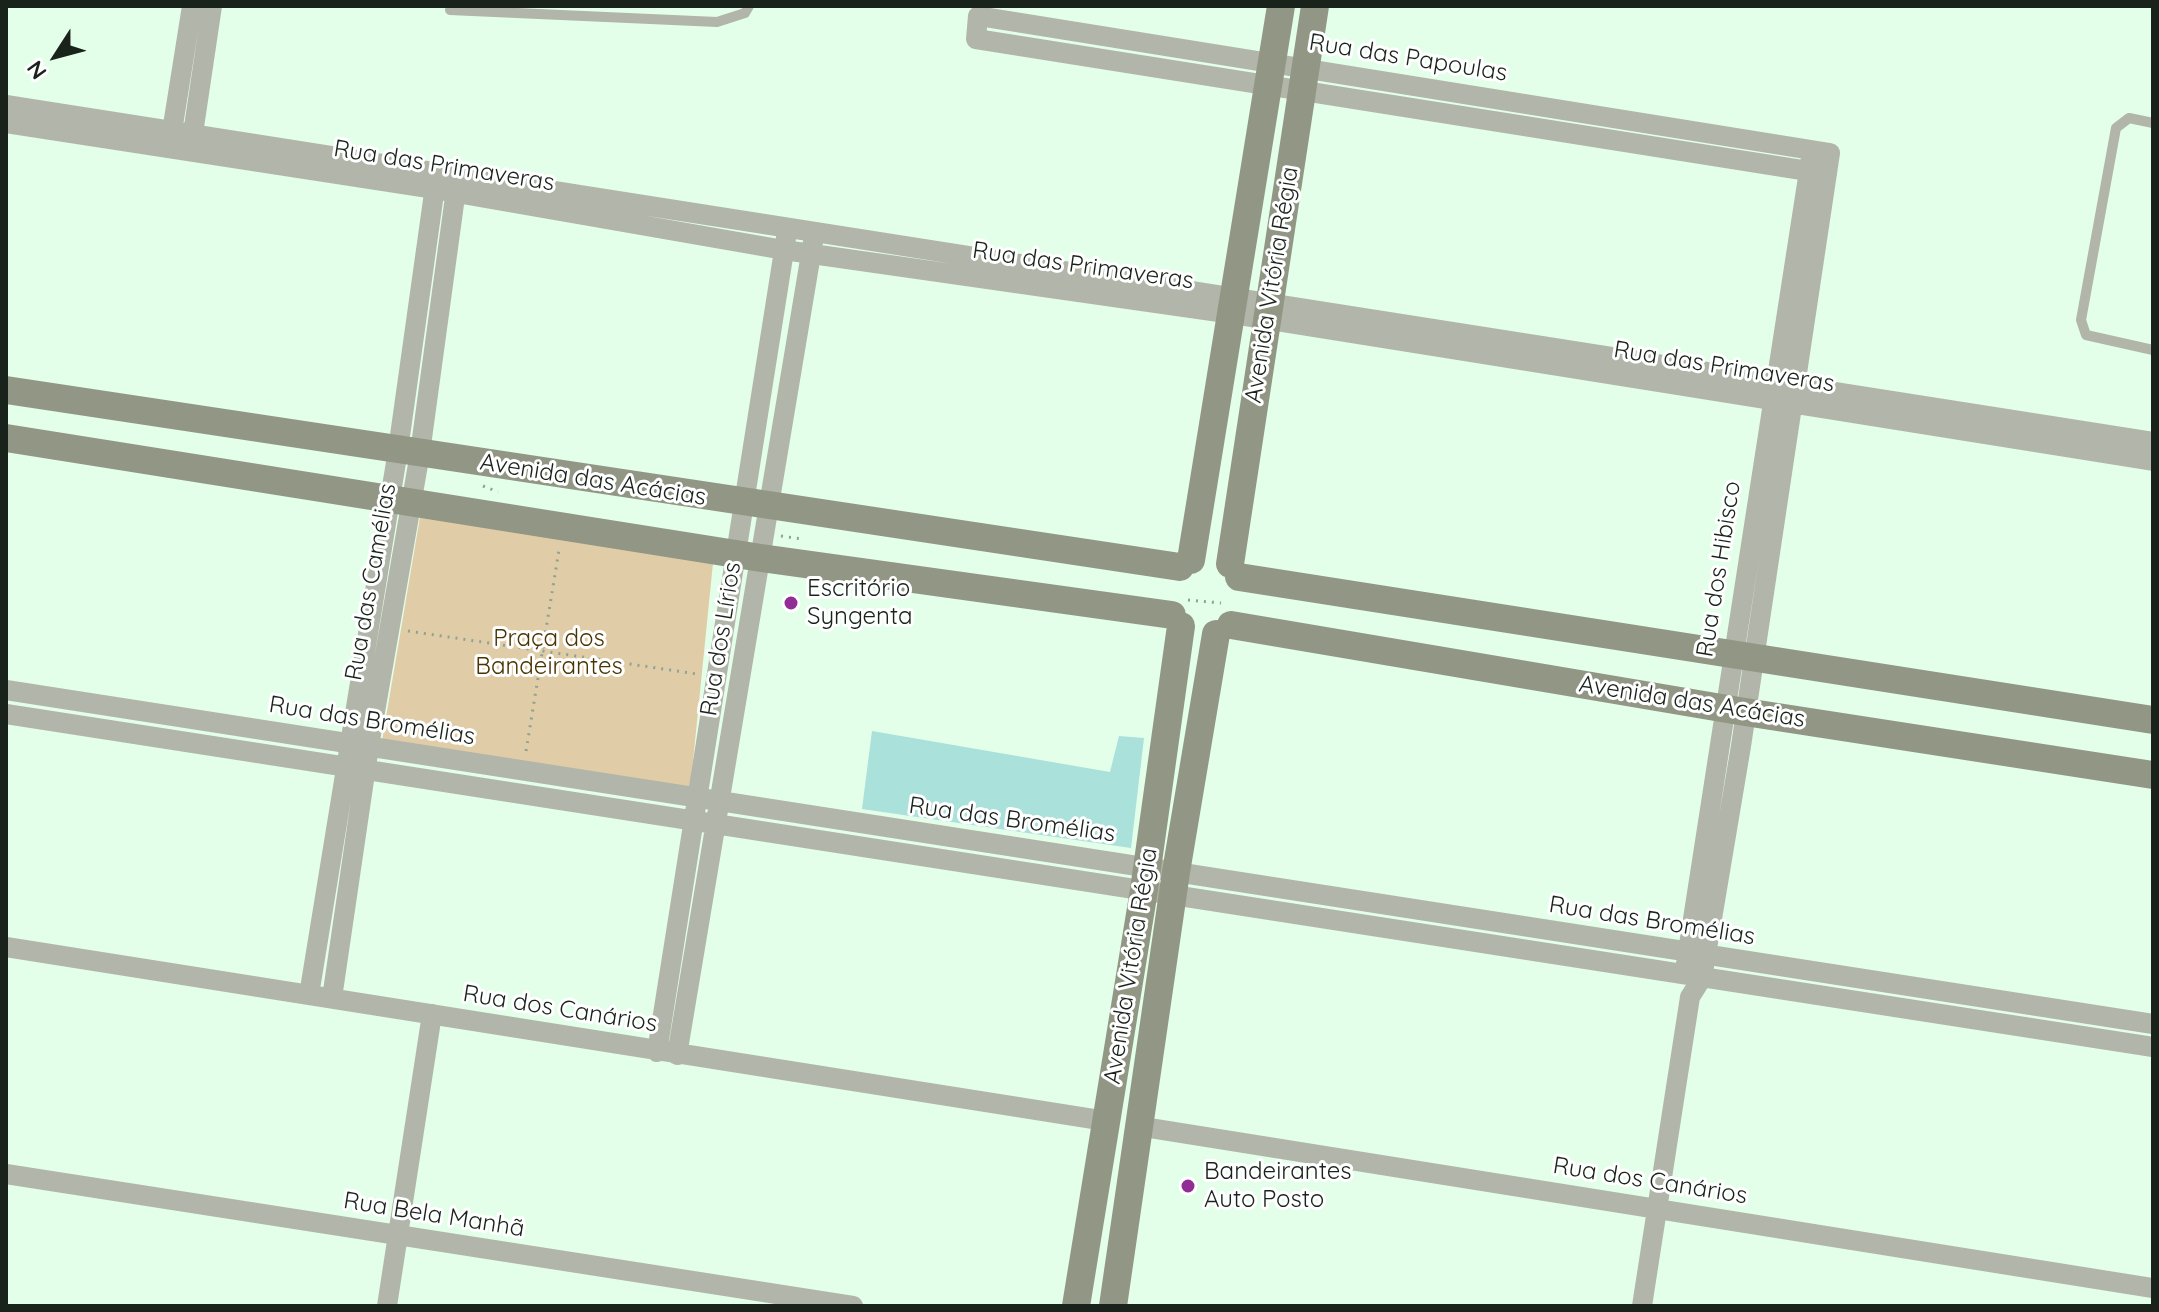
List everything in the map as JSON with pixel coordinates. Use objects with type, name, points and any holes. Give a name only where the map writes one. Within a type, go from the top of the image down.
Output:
[{"type":"street","points":[[181,141],[192,6]]},
{"type":"street","points":[[181,141],[212,6]]},
{"type":"street","name":"Avenida Vitória Régia","points":[[1186,563],[1234,305],[1281,6]]},
{"type":"street","name":"Avenida Vitória Régia","points":[[1235,571],[1269,311],[1315,6]]},
{"type":"street","name":"Rua das Papoulas","points":[[1270,74],[978,16],[976,39],[1270,74],[1820,162]]},
{"type":"street","name":"Rua das Primaveras","points":[[6,105],[181,141]]},
{"type":"street","name":"Rua das Primaveras","points":[[6,123],[181,141],[436,180],[784,250],[1234,305]]},
{"type":"street","name":"Rua dos Hibisco","points":[[1642,1306],[1820,162]]},
{"type":"street","name":"Rua das Camélias","points":[[409,451],[436,180]]},
{"type":"street","name":"Rua das Primaveras","points":[[457,184],[788,226],[1269,311],[1783,394],[2153,461]]},
{"type":"street","name":"Rua das Camélias","points":[[332,998],[359,744],[457,184]]},
{"type":"street","name":"Rua dos Lírios","points":[[757,505],[788,226]]},
{"type":"street","name":"Rua dos Lírios","points":[[667,1054],[720,804],[748,555],[815,231]]},
{"type":"street","name":"Avenida das Acácias","points":[[6,390],[757,505],[1186,563]]},
{"type":"street","name":"Rua das Primaveras","points":[[1783,394],[2153,442]]},
{"type":"street","name":"Avenida das Acácias","points":[[6,438],[1176,620]]},
{"type":"street","name":"Rua das Camélias","points":[[359,744],[390,628],[401,500]]},
{"type":"street","name":"Rua dos Lírios","points":[[667,1054],[697,800],[717,677],[748,555]]},
{"type":"street","points":[[1235,571],[1245,596],[1239,617],[1224,630],[1204,635],[1176,620],[1166,597],[1173,576],[1186,563],[1216,559],[1235,571],[1743,657],[2153,720]]},
{"type":"street","name":"Avenida Vitória Régia","points":[[1076,1306],[1145,878],[1176,620]]},
{"type":"street","name":"Avenida Vitória Régia","points":[[1113,1306],[1175,884],[1224,630]]},
{"type":"street","name":"Avenida das Acácias","points":[[1224,630],[2153,775]]},
{"type":"street","name":"Rua das Bromélias","points":[[6,690],[697,800],[1693,976],[2153,1047]]},
{"type":"street","name":"Rua das Bromélias","points":[[6,714],[716,826],[1145,878]]},
{"type":"street","name":"Rua das Camélias","points":[[309,995],[356,768]]},
{"type":"street","name":"Rua das Bromélias","points":[[1175,884],[1697,955],[2153,1024]]},
{"type":"street","name":"Rua dos Canários","points":[[6,947],[667,1054],[1106,1121],[1112,1113],[1127,1110],[1138,1126],[2153,1288]]},
{"type":"street","points":[[387,1306],[432,1014]]},
{"type":"street","name":"Rua Bela Manhã","points":[[6,1174],[853,1306]]},
{"type":"lane","points":[[450,10],[717,22],[745,13],[749,6]]},
{"type":"lane","points":[[2153,123],[2129,118],[2116,128],[2081,320],[2086,335],[2153,350]]},
{"type":"path","points":[[523,771],[563,525]]},
{"type":"path","points":[[390,628],[717,677]]},
{"type":"green space","name":"Praça dos Bandeirantes","points":[[420,517],[713,563],[690,791],[382,741]]},
{"type":"building","points":[[872,731],[1110,772],[1119,736],[1144,738],[1131,848],[862,809]]},
{"type":"place","name":"Escritório Syngenta","points":[[791,603]]},
{"type":"place","name":"Bandeirantes Auto Posto","points":[[1188,1186]]}]
